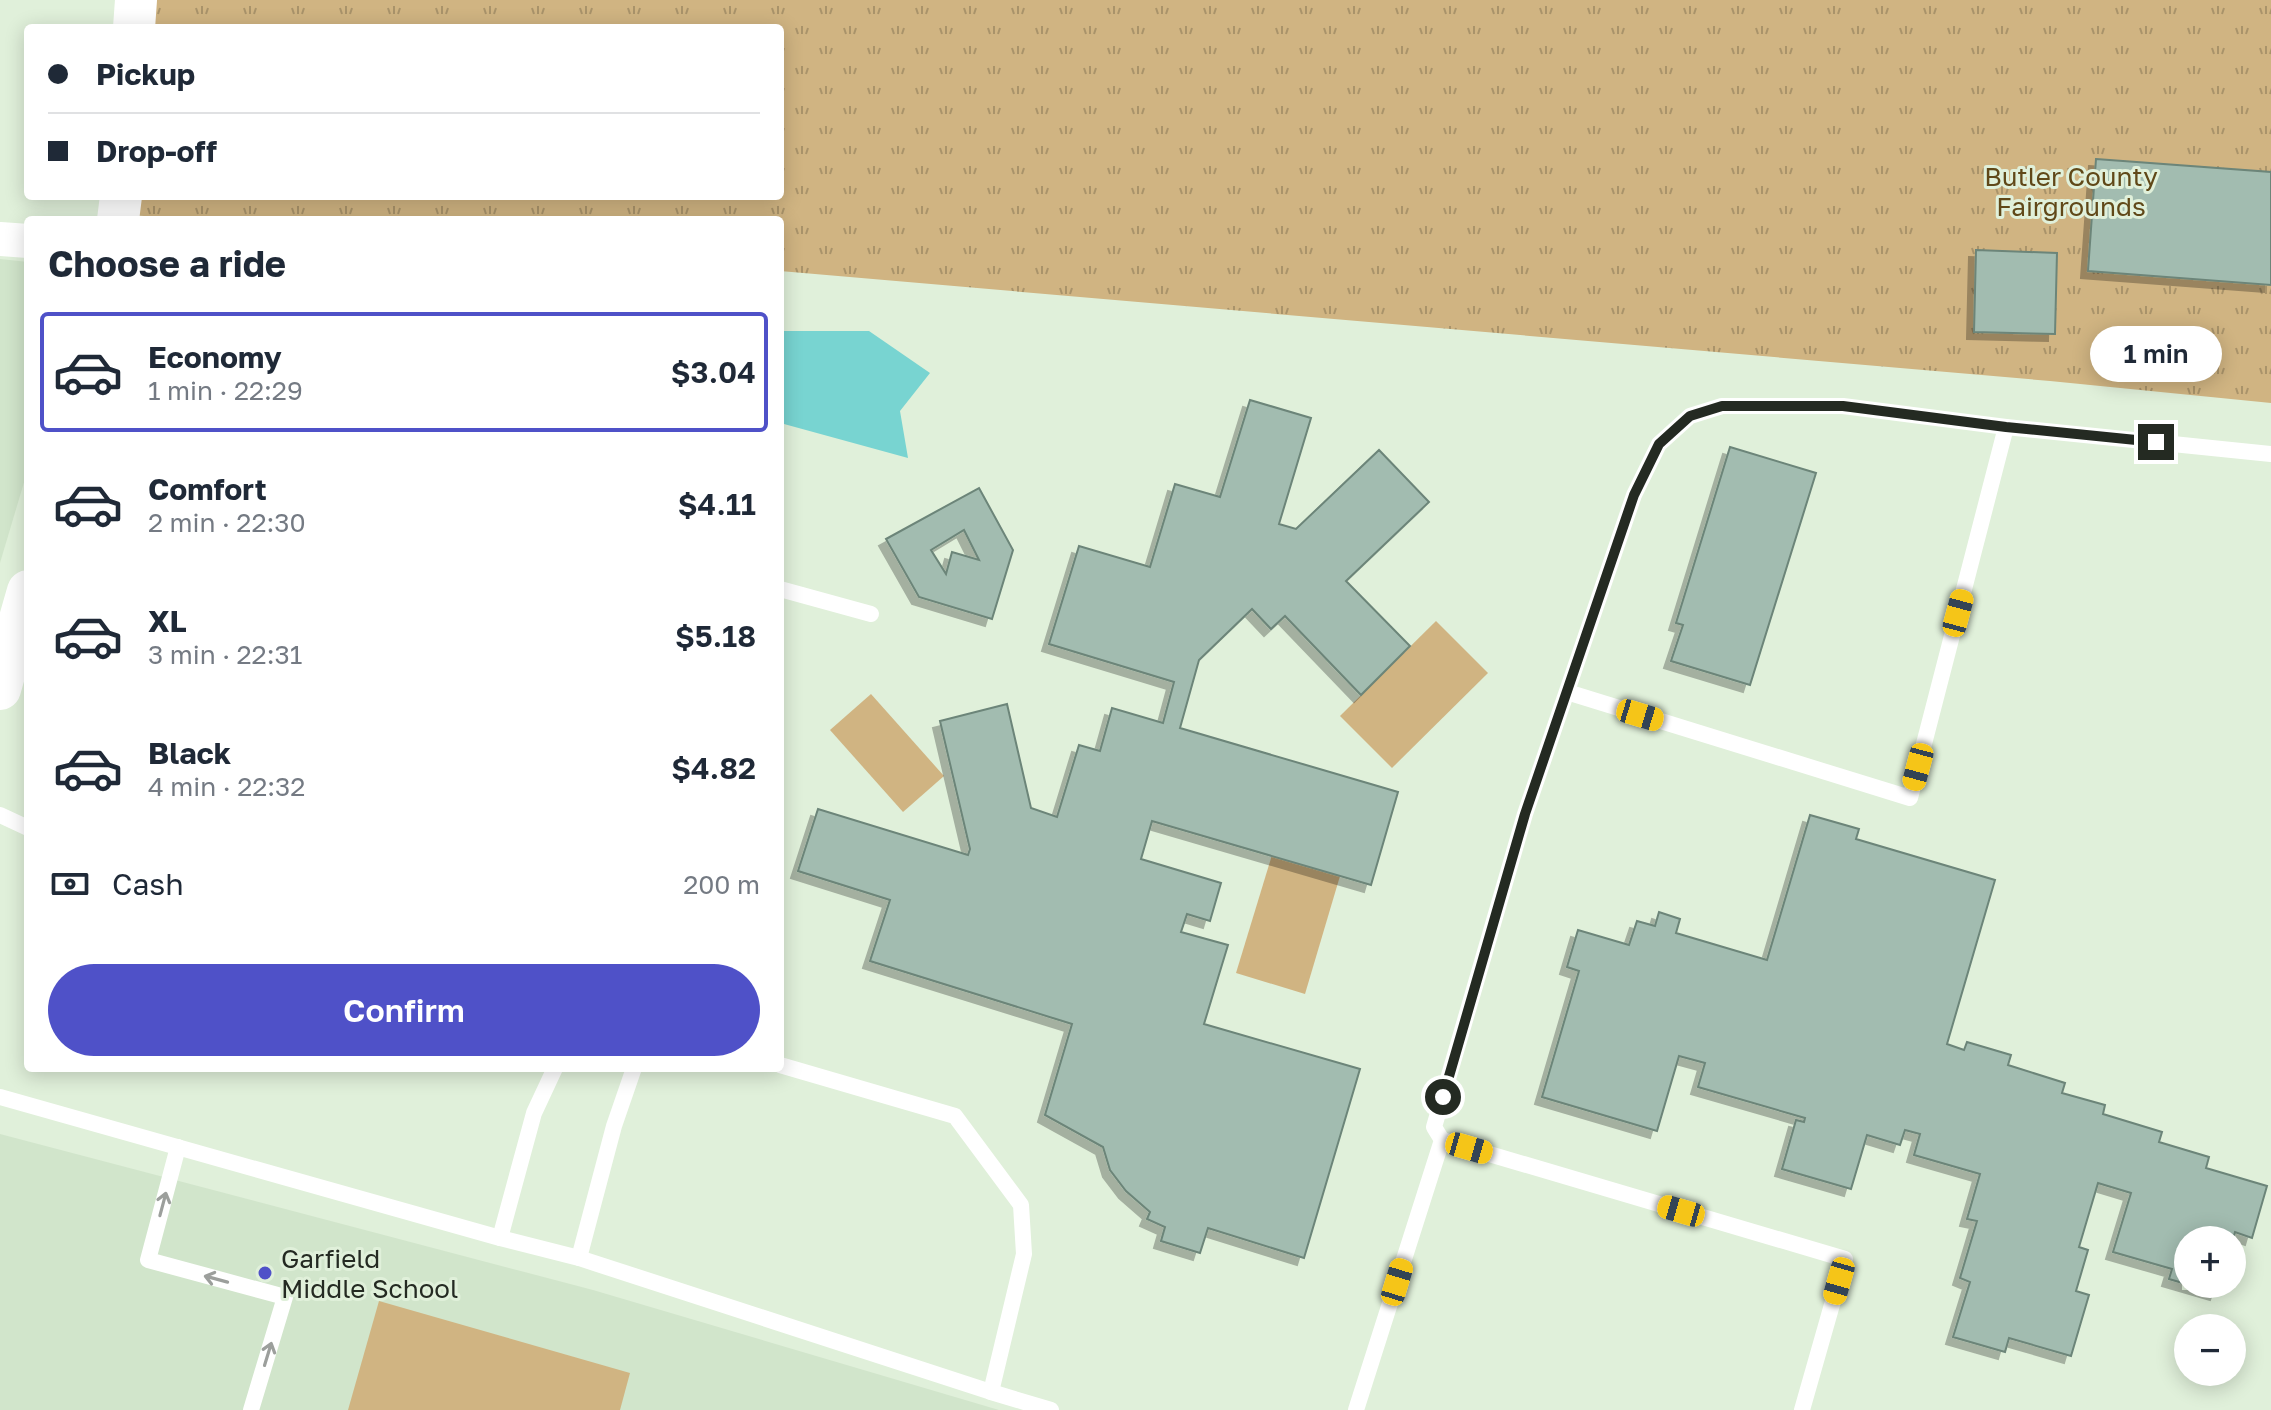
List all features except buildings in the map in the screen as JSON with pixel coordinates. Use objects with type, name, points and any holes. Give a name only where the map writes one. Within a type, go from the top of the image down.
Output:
[{"type":"street","points":[[134,24],[136,0]]},
{"type":"street","points":[[0,239],[24,241]]},
{"type":"street","points":[[0,689],[24,605]]},
{"type":"lane","points":[[1802,1410],[1845,1259],[1442,1140],[1434,1127],[1525,814],[1634,495],[1659,444],[1690,416],[1722,406],[1843,406],[2006,427],[2271,454]]},
{"type":"lane","points":[[1567,692],[1910,798],[2006,427]]},
{"type":"lane","points":[[784,590],[871,614]]},
{"type":"lane","points":[[0,815],[24,826]]},
{"type":"lane","points":[[784,1066],[955,1116],[1021,1205],[1024,1254],[991,1392]]},
{"type":"lane","points":[[500,1238],[534,1113],[553,1072]]},
{"type":"lane","points":[[579,1258],[614,1126],[633,1072]]},
{"type":"lane","points":[[0,1097],[579,1258],[1051,1410]]},
{"type":"lane","points":[[1356,1410],[1442,1140]]},
{"type":"lane","points":[[178,1147],[148,1260],[285,1297],[251,1410]]},
{"type":"shaded area","points":[[0,259],[24,262],[24,482],[0,563]]},
{"type":"shaded area","name":"Garfield Middle School","points":[[0,1134],[593,1290],[999,1410],[0,1410]]},
{"type":"green space","name":"Butler County Fairgrounds","points":[[136,0],[2271,0],[2271,403],[2050,381],[784,271],[784,216],[119,214],[121,200],[784,200],[784,24],[134,24]]},
{"type":"green space","points":[[1436,621],[1488,673],[1392,768],[1340,716]]},
{"type":"green space","points":[[871,694],[944,776],[903,812],[830,730]]},
{"type":"green space","points":[[1272,855],[1340,876],[1305,994],[1236,973]]},
{"type":"green space","points":[[379,1301],[630,1373],[620,1410],[348,1410]]},
{"type":"water","points":[[784,331],[869,331],[930,373],[900,411],[908,458],[784,424]]},
{"type":"place","name":"Garfield Middle School","points":[[265,1273]]},
{"type":"route","points":[[1443,1097],[1525,814],[1634,495],[1659,444],[1690,416],[1722,406],[1843,406],[2156,442]]}]
